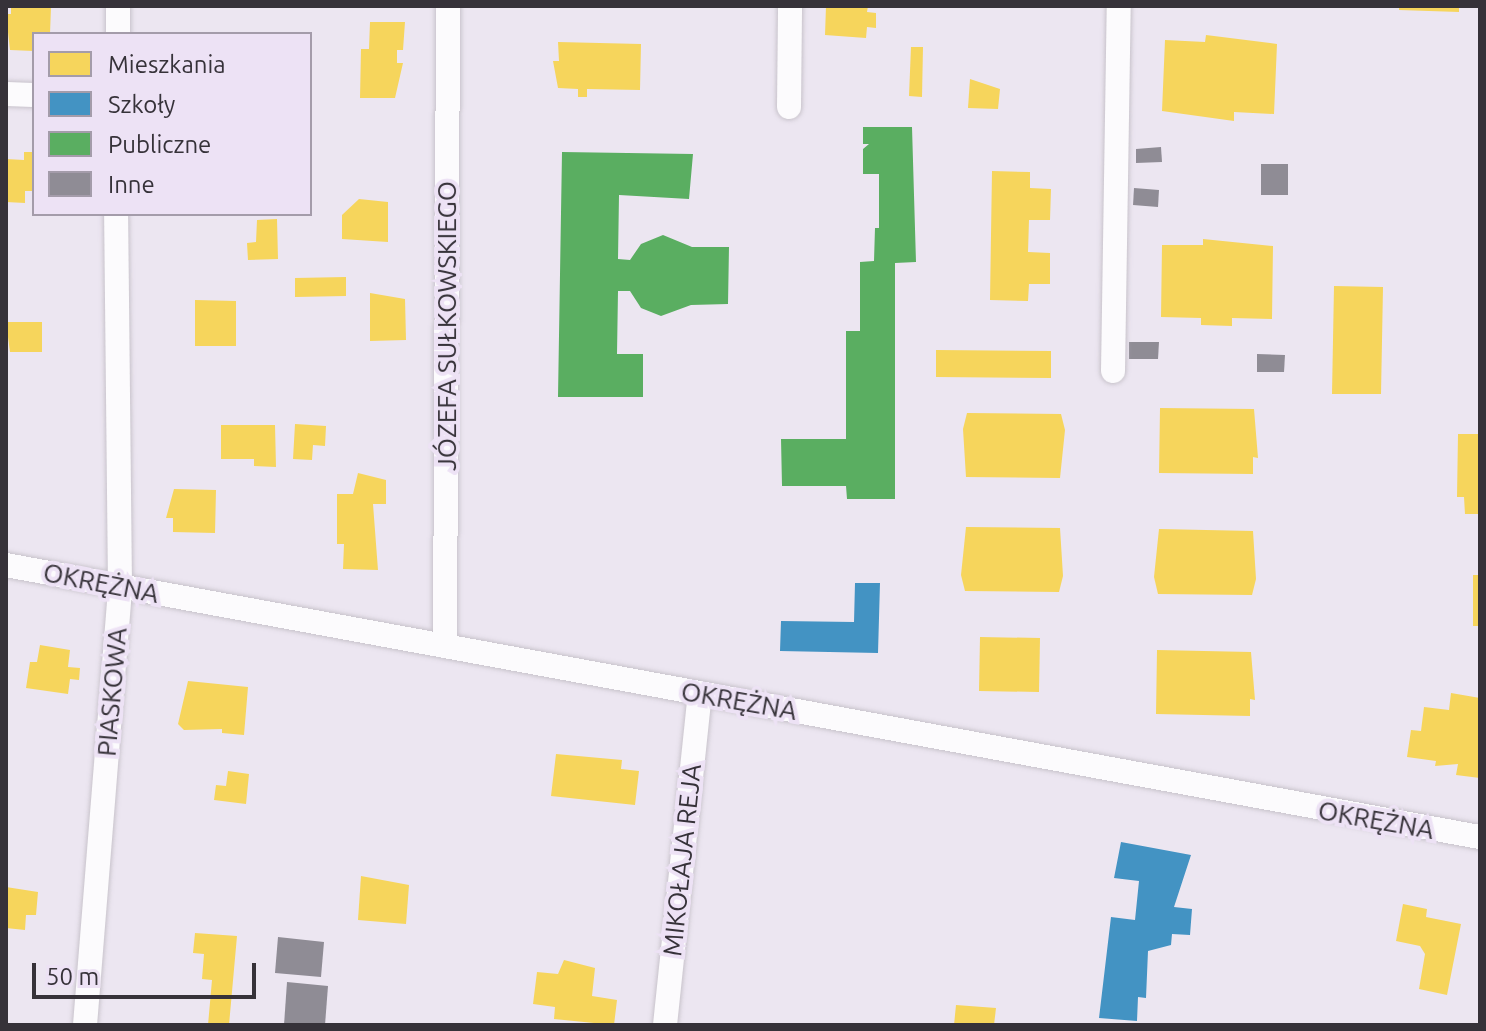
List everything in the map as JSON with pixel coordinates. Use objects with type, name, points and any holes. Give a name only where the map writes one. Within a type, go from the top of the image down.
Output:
[{"type":"street","points":[[118,6],[118,32]]},
{"type":"street","name":"JÓZEFA SUŁKOWSKIEGO","points":[[445,646],[448,6]]},
{"type":"street","points":[[789,107],[790,6]]},
{"type":"street","points":[[1113,371],[1119,6]]},
{"type":"street","points":[[6,94],[32,95]]},
{"type":"street","name":"PIASKOWA","points":[[85,1025],[120,586],[116,216]]},
{"type":"street","name":"OKRĘŻNA","points":[[6,565],[1477,838]]},
{"type":"street","name":"MIKOŁAJA REJA","points":[[665,1025],[700,694]]},
{"type":"building: Mieszkania","points":[[11,6],[51,7],[50,32],[32,32],[32,51],[10,50],[6,14],[11,14]]},
{"type":"building: Mieszkania","points":[[826,6],[868,6],[867,12],[876,13],[876,28],[867,27],[866,38],[825,35]]},
{"type":"building: Mieszkania","points":[[1399,6],[1459,6],[1459,12],[1399,10]]},
{"type":"building: Mieszkania","points":[[370,22],[405,22],[403,50],[397,50],[397,63],[403,63],[395,98],[360,98],[361,49],[369,49]]},
{"type":"building: Mieszkania","points":[[1206,35],[1277,44],[1274,114],[1234,112],[1234,121],[1162,111],[1165,40],[1205,42]]},
{"type":"building: Mieszkania","points":[[558,42],[641,44],[640,90],[587,89],[587,97],[578,97],[578,89],[558,88],[553,61],[559,61]]},
{"type":"building: Mieszkania","points":[[911,47],[923,47],[922,97],[909,96]]},
{"type":"building: Mieszkania","points":[[970,79],[1000,89],[998,109],[968,108]]},
{"type":"building: Mieszkania","points":[[24,152],[32,152],[32,191],[25,191],[25,203],[6,202],[6,159],[24,160]]},
{"type":"building: Mieszkania","points":[[992,171],[1030,172],[1030,188],[1051,189],[1050,220],[1029,220],[1028,252],[1050,253],[1050,284],[1029,284],[1028,301],[990,300]]},
{"type":"building: Mieszkania","points":[[359,199],[388,202],[388,242],[342,239],[342,215]]},
{"type":"building: Mieszkania","points":[[277,219],[278,259],[248,260],[247,243],[256,242],[257,220]]},
{"type":"building: Mieszkania","points":[[1203,239],[1273,246],[1272,319],[1232,318],[1232,326],[1201,325],[1201,318],[1161,317],[1162,245],[1203,245]]},
{"type":"building: Mieszkania","points":[[346,277],[346,296],[295,297],[295,278]]},
{"type":"building: Mieszkania","points":[[1334,286],[1383,287],[1381,394],[1332,394]]},
{"type":"building: Mieszkania","points":[[370,293],[405,299],[406,340],[370,341]]},
{"type":"building: Mieszkania","points":[[195,300],[236,301],[236,346],[195,346]]},
{"type":"building: Mieszkania","points":[[6,322],[42,322],[42,352],[10,352]]},
{"type":"building: Mieszkania","points":[[936,350],[1051,351],[1051,378],[936,377]]},
{"type":"building: Mieszkania","points":[[1160,408],[1254,409],[1258,458],[1253,457],[1253,474],[1159,473]]},
{"type":"building: Mieszkania","points":[[967,413],[1061,414],[1065,430],[1060,478],[966,477],[963,429]]},
{"type":"building: Mieszkania","points":[[295,424],[326,426],[325,446],[313,445],[312,460],[293,459]]},
{"type":"building: Mieszkania","points":[[221,425],[275,425],[276,467],[254,466],[254,459],[221,459]]},
{"type":"building: Mieszkania","points":[[1458,434],[1480,434],[1480,514],[1465,514],[1464,497],[1457,497]]},
{"type":"building: Mieszkania","points":[[358,473],[386,480],[386,504],[373,504],[378,570],[343,569],[344,544],[337,544],[337,494],[353,494]]},
{"type":"building: Mieszkania","points":[[174,489],[216,490],[215,533],[173,532],[173,518],[166,518]]},
{"type":"building: Mieszkania","points":[[966,527],[1060,528],[1063,576],[1059,592],[965,591],[961,575]]},
{"type":"building: Mieszkania","points":[[1159,529],[1253,531],[1256,579],[1252,595],[1158,594],[1154,577]]},
{"type":"building: Mieszkania","points":[[1473,575],[1480,575],[1480,626],[1473,626]]},
{"type":"building: Mieszkania","points":[[980,637],[1040,638],[1039,692],[979,691]]},
{"type":"building: Mieszkania","points":[[40,645],[70,650],[68,667],[80,668],[79,680],[70,679],[68,694],[26,688],[30,662],[37,662]]},
{"type":"building: Mieszkania","points":[[1157,650],[1251,652],[1255,700],[1250,699],[1250,716],[1156,714]]},
{"type":"building: Mieszkania","points":[[188,681],[248,687],[244,735],[222,733],[222,729],[184,730],[178,724]]},
{"type":"building: Mieszkania","points":[[1451,693],[1480,698],[1480,778],[1456,775],[1458,764],[1435,766],[1436,761],[1407,757],[1411,730],[1421,731],[1424,707],[1449,710]]},
{"type":"building: Mieszkania","points":[[556,754],[622,760],[621,769],[639,771],[635,805],[551,796]]},
{"type":"building: Mieszkania","points":[[228,771],[249,774],[246,804],[214,800],[216,785],[226,786]]},
{"type":"building: Mieszkania","points":[[361,876],[409,885],[406,924],[358,920]]},
{"type":"building: Mieszkania","points":[[6,887],[38,892],[36,915],[26,915],[25,930],[6,928]]},
{"type":"building: Mieszkania","points":[[1403,904],[1427,909],[1426,917],[1461,924],[1447,995],[1419,989],[1425,954],[1420,946],[1396,941]]},
{"type":"building: Mieszkania","points":[[195,933],[237,936],[229,1025],[208,1025],[212,980],[202,979],[204,954],[193,953]]},
{"type":"building: Mieszkania","points":[[564,960],[595,968],[592,996],[617,1000],[614,1025],[554,1019],[555,1007],[533,1004],[537,972],[558,974]]},
{"type":"building: Mieszkania","points":[[956,1005],[996,1008],[994,1025],[954,1025]]},
{"type":"building: Szkoły","points":[[855,583],[880,583],[878,653],[780,651],[781,621],[854,622]]},
{"type":"building: Szkoły","points":[[1121,842],[1191,855],[1174,907],[1192,909],[1190,935],[1172,934],[1171,945],[1148,951],[1146,998],[1138,997],[1137,1021],[1099,1018],[1111,917],[1135,920],[1139,881],[1114,878]]},
{"type":"building: Publiczne","points":[[863,127],[912,127],[916,262],[895,263],[895,499],[847,499],[846,486],[782,486],[781,439],[846,439],[846,331],[860,331],[860,262],[874,261],[875,228],[879,228],[879,174],[863,174],[863,149],[869,144],[863,144]]},
{"type":"building: Publiczne","points":[[562,152],[693,154],[689,199],[619,195],[618,259],[630,260],[641,244],[663,235],[692,247],[729,247],[728,304],[691,305],[661,316],[641,308],[630,291],[618,291],[617,354],[643,354],[643,397],[558,397]]},
{"type":"building: Inne","points":[[1161,147],[1162,162],[1136,163],[1136,149]]},
{"type":"building: Inne","points":[[1261,164],[1288,164],[1288,195],[1261,195]]},
{"type":"building: Inne","points":[[1134,188],[1159,190],[1158,207],[1133,205]]},
{"type":"building: Inne","points":[[1129,342],[1159,342],[1158,359],[1129,359]]},
{"type":"building: Inne","points":[[1257,354],[1285,355],[1284,372],[1257,372]]},
{"type":"building: Inne","points":[[278,937],[324,942],[321,977],[275,973]]},
{"type":"building: Inne","points":[[287,982],[328,986],[325,1025],[284,1025]]}]
